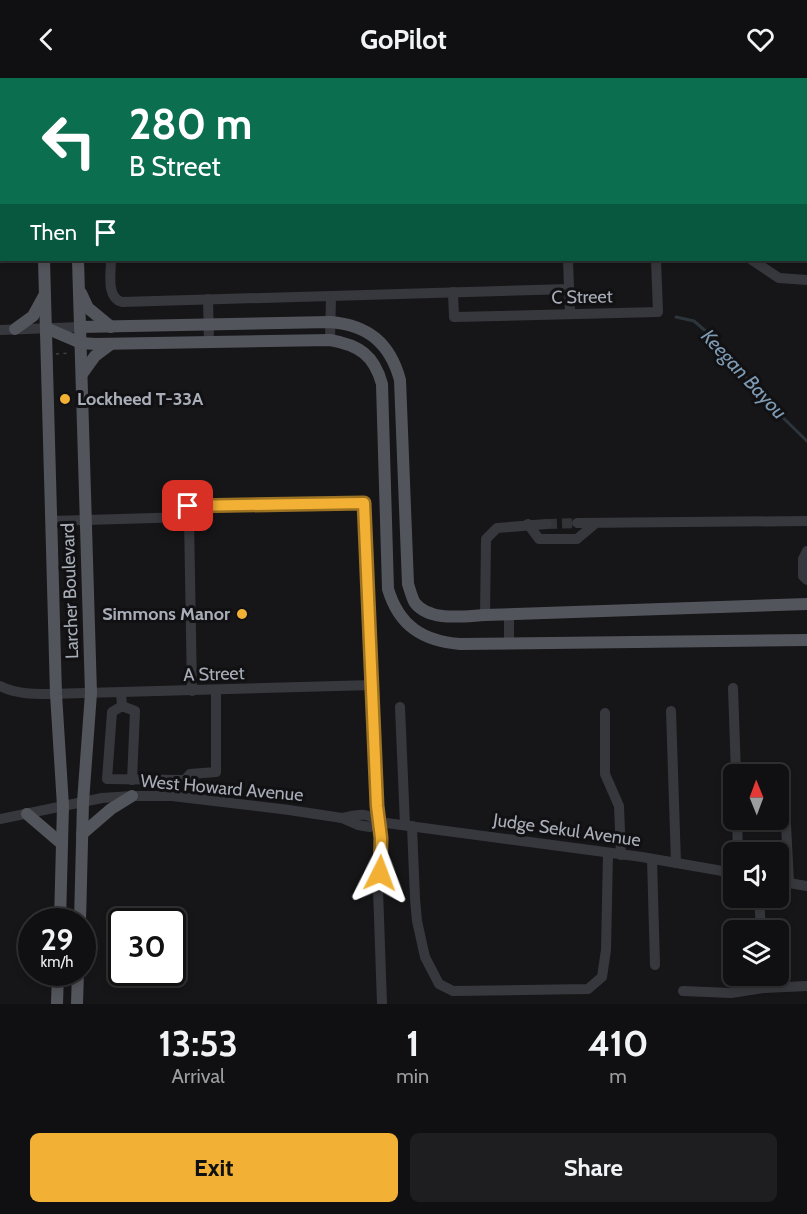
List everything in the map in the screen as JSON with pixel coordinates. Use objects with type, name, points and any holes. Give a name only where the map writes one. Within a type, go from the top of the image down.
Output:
[{"type":"main road","name":"Larcher Boulevard","points":[[44,261],[56,694],[63,806],[60,908]]},
{"type":"main road","name":"Larcher Boulevard","points":[[78,261],[80,327],[77,348],[81,376],[91,693],[82,834],[81,908]]},
{"type":"main road","points":[[79,289],[88,308],[111,327]]},
{"type":"main road","points":[[15,329],[33,316],[45,292]]},
{"type":"main road","points":[[80,327],[330,322],[361,328],[372,335],[390,354],[396,365],[401,391],[407,573],[415,603],[433,614],[485,615],[807,604]]},
{"type":"main road","points":[[46,328],[77,348],[112,344],[330,340],[354,346],[363,351],[374,363],[382,384],[388,590],[395,608],[410,627],[433,640],[460,644],[807,640]]},
{"type":"main road","points":[[81,376],[95,356],[112,344]]},
{"type":"main road","points":[[82,834],[111,809],[132,796]]},
{"type":"main road","points":[[27,813],[62,844]]},
{"type":"main road","points":[[60,896],[81,897]]},
{"type":"main road","points":[[57,1004],[58,986]]},
{"type":"main road","points":[[77,1004],[78,986]]},
{"type":"street","points":[[111,261],[112,292],[114,298],[119,301],[569,289]]},
{"type":"street","points":[[568,261],[570,314]]},
{"type":"street","name":"C Street","points":[[453,292],[454,317],[658,312],[656,261]]},
{"type":"street","points":[[753,261],[778,278],[807,280]]},
{"type":"street","points":[[330,340],[331,296]]},
{"type":"street","points":[[208,299],[209,342]]},
{"type":"street","points":[[0,330],[80,327]]},
{"type":"street","points":[[192,691],[188,506],[364,503],[381,838],[378,889],[382,1004]]},
{"type":"street","points":[[51,521],[189,518]]},
{"type":"street","points":[[577,523],[807,521]]},
{"type":"street","points":[[528,524],[539,539],[567,539],[577,538],[596,523]]},
{"type":"street","points":[[485,615],[486,539],[497,528],[547,524]]},
{"type":"street","points":[[807,551],[803,558],[803,576],[807,580]]},
{"type":"street","points":[[509,614],[509,644]]},
{"type":"street","name":"A Street","points":[[0,686],[33,694],[56,694],[373,685]]},
{"type":"street","points":[[733,688],[736,764]]},
{"type":"street","points":[[122,706],[112,712],[107,779],[185,780],[190,774],[216,772],[216,691]]},
{"type":"street","points":[[121,693],[122,706]]},
{"type":"street","points":[[122,706],[135,711],[132,780]]},
{"type":"street","points":[[400,707],[404,825],[425,957],[439,984],[453,991],[588,989],[602,977],[606,950],[608,853]]},
{"type":"street","points":[[671,711],[676,863]]},
{"type":"street","points":[[605,713],[605,774],[619,806],[621,855]]},
{"type":"street","name":"West Howard Avenue","points":[[0,819],[84,802],[132,796],[172,796],[342,818],[364,826],[379,822],[404,825]]},
{"type":"street","name":"Judge Sekul Avenue","points":[[404,825],[652,859],[723,871]]},
{"type":"street","points":[[652,859],[655,965]]},
{"type":"street","points":[[789,883],[807,886]]},
{"type":"street","points":[[683,990],[731,993],[764,988],[807,986]]},
{"type":"path","points":[[55,354],[77,348]]},
{"type":"waterway","name":"Keegan Bayou","points":[[676,317],[694,321],[709,334],[768,403],[807,441]]},
{"type":"tunnel","points":[[547,524],[577,523]]},
{"type":"place","name":"Lockheed T-33A","points":[[65,399]]},
{"type":"place","name":"Simmons Manor","points":[[242,614]]},
{"type":"route","points":[[188,506],[364,503],[377,806],[381,838],[380,873]]}]
